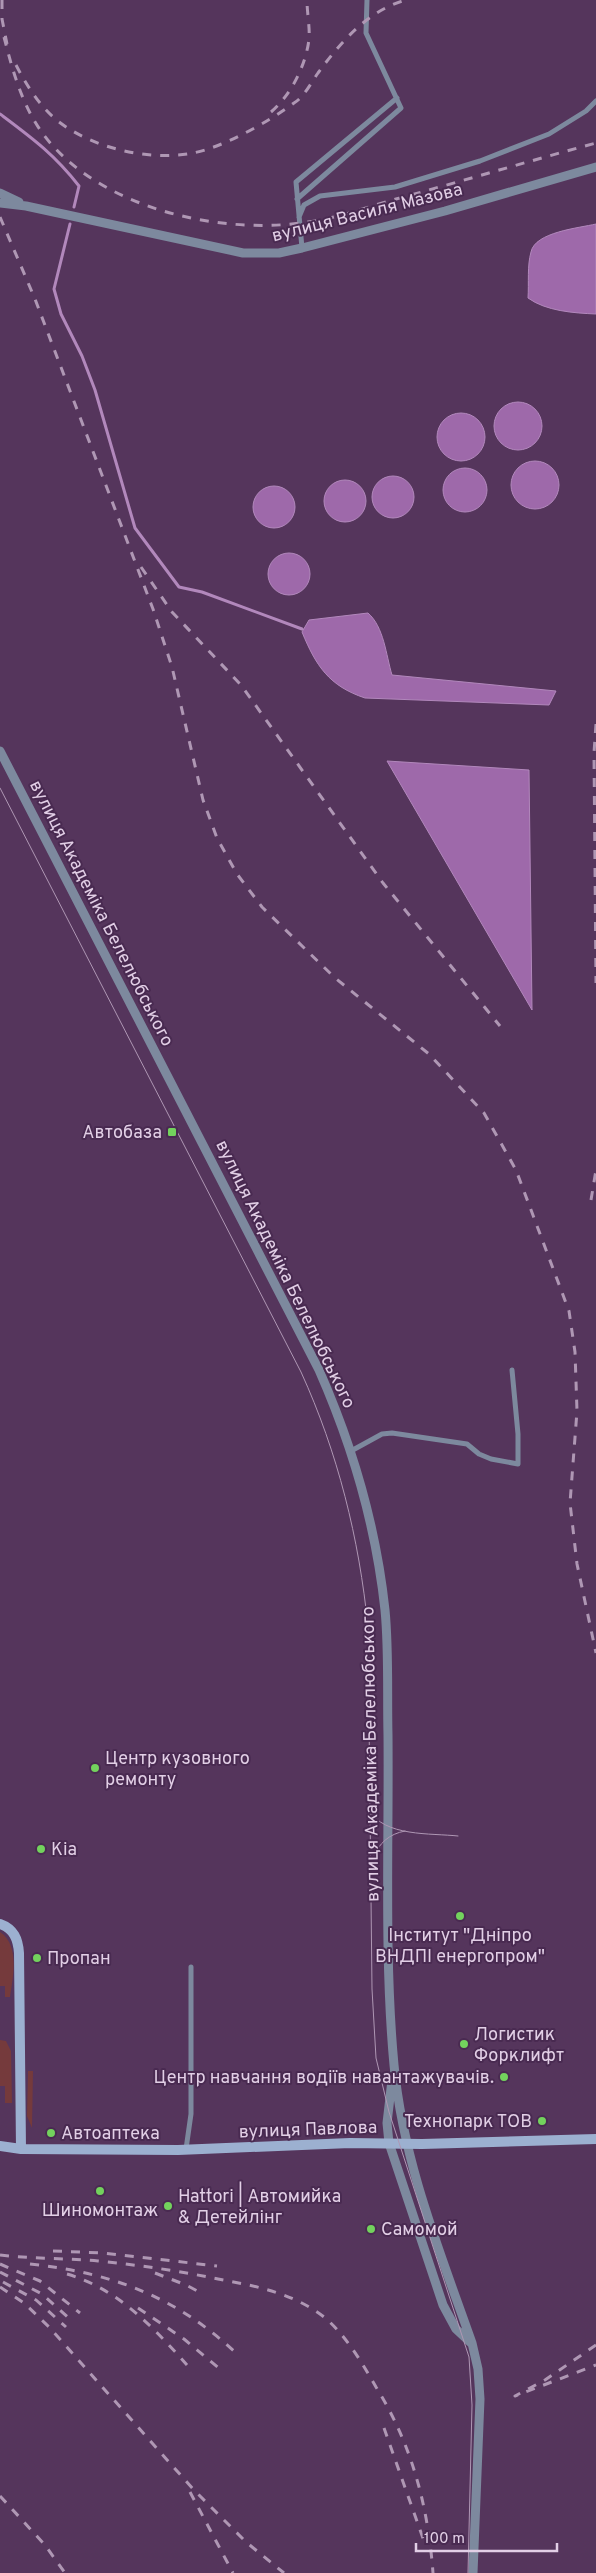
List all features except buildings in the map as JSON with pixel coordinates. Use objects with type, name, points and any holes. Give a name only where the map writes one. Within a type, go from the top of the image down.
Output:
[{"type":"main road","points":[[0,1924],[6,1926],[16,1936],[19,1953],[21,2149]]},
{"type":"main road","name":"вулиця Павлова","points":[[0,2146],[21,2149],[186,2149],[596,2139]]},
{"type":"street","points":[[297,199],[401,108],[366,33],[368,0]]},
{"type":"street","points":[[302,248],[296,182],[397,98]]},
{"type":"street","points":[[299,217],[304,205],[320,196],[395,187],[480,161],[549,134],[586,111],[596,101]]},
{"type":"street","name":"вулиця Василя Мазова","points":[[0,203],[26,206],[243,253],[279,253],[418,218],[596,167]]},
{"type":"street","name":"вулиця Василя Мазова","points":[[0,194],[26,206]]},
{"type":"street","name":"вулиця Академіка Белелюбського","points":[[0,750],[320,1370],[351,1451],[371,1525],[385,1620],[390,1977],[394,2064],[405,2144],[472,2343],[478,2368],[480,2399],[473,2573]]},
{"type":"street","points":[[351,1451],[382,1434],[392,1433],[467,1444],[479,1454],[491,1459],[518,1464],[518,1434],[512,1370]]},
{"type":"street","points":[[186,2149],[191,2114],[191,1967]]},
{"type":"street","name":"вулиця Академіка Белелюбського","points":[[394,2064],[387,2122],[390,2143],[443,2304],[456,2329],[472,2343]]},
{"type":"shaded area","points":[[596,224],[596,314],[551,309],[528,298],[529,263],[534,245],[549,235]]},
{"type":"shaded area","points":[[513,402],[523,402],[535,409],[542,421],[542,431],[535,443],[523,450],[513,450],[505,446],[498,439],[494,431],[494,421],[498,413],[505,406]]},
{"type":"shaded area","points":[[456,413],[466,413],[478,420],[485,432],[485,442],[478,454],[466,461],[456,461],[448,457],[441,450],[437,442],[437,432],[441,424],[448,417]]},
{"type":"shaded area","points":[[530,461],[540,461],[552,468],[559,480],[559,490],[552,502],[540,509],[530,509],[522,505],[515,498],[511,490],[511,480],[515,472],[522,465]]},
{"type":"shaded area","points":[[469,468],[481,474],[486,481],[486,499],[481,506],[474,511],[461,512],[453,509],[446,502],[443,486],[446,478],[453,471]]},
{"type":"shaded area","points":[[393,476],[408,482],[414,497],[408,512],[393,518],[378,512],[372,497],[378,482]]},
{"type":"shaded area","points":[[345,480],[360,486],[366,501],[360,516],[345,522],[330,516],[324,501],[330,486]]},
{"type":"shaded area","points":[[274,486],[289,492],[295,507],[289,522],[274,528],[259,522],[253,507],[259,492]]},
{"type":"shaded area","points":[[289,553],[304,559],[310,574],[304,589],[289,595],[274,589],[268,574],[274,559]]},
{"type":"shaded area","points":[[368,613],[381,633],[392,675],[556,691],[549,705],[365,698],[342,687],[325,673],[313,655],[302,632],[309,620]]},
{"type":"shaded area","points":[[387,761],[529,770],[532,1010]]},
{"type":"shaded area","points":[[0,1932],[6,1938],[13,1953],[14,1962],[10,1997],[5,1997],[5,1986],[0,1986]]},
{"type":"shaded area","points":[[0,2040],[6,2041],[11,2051],[12,2103],[5,2103],[5,2086],[0,2086]]},
{"type":"shaded area","points":[[28,2071],[33,2071],[32,2128],[27,2116]]},
{"type":"waterway","points":[[0,114],[51,155],[79,186],[74,207]]},
{"type":"waterway","points":[[70,224],[54,289],[61,314],[82,356],[95,390],[135,528],[179,587],[202,592],[302,629]]},
{"type":"tram line","points":[[0,788],[301,1372],[326,1434],[345,1496],[359,1561],[368,1627],[372,1989],[376,2058],[389,2112],[469,2357],[472,2405],[468,2573]]},
{"type":"tram line","points":[[369,1810],[376,1819],[385,1825],[397,1829],[422,1834],[458,1836]]},
{"type":"tram line","points":[[373,1858],[385,1840],[394,1834],[405,1831]]},
{"type":"railway","points":[[2,0],[2,19],[7,44]]},
{"type":"railway","points":[[271,112],[291,88],[305,59],[309,39],[307,0]]},
{"type":"railway","points":[[16,65],[29,88],[46,110],[59,122],[89,139],[123,151],[141,154],[176,155],[193,153],[232,140],[272,118],[294,103],[304,94],[345,39],[379,11],[406,0]]},
{"type":"railway","points":[[4,37],[22,95],[35,122],[53,146],[77,168],[106,187],[137,202],[171,213],[206,221],[241,225],[275,225],[319,220],[596,143]]},
{"type":"railway","points":[[0,217],[35,299],[153,609],[172,667],[203,800],[217,838],[237,874],[262,907],[334,977],[429,1054],[484,1113],[516,1170],[569,1311],[575,1352],[577,1411],[570,1503],[577,1564],[596,1653]]},
{"type":"railway","points":[[141,567],[172,612],[241,685],[383,883],[500,1026]]},
{"type":"railway","points":[[596,724],[594,753],[596,983]]},
{"type":"railway","points":[[591,1200],[596,1170]]},
{"type":"railway","points":[[53,2251],[103,2253],[217,2266]]},
{"type":"railway","points":[[0,2255],[98,2261],[144,2266],[203,2276],[287,2296],[324,2317],[339,2332],[359,2359],[389,2409],[409,2454],[427,2524],[433,2573]]},
{"type":"railway","points":[[0,2264],[40,2281],[80,2313]]},
{"type":"railway","points":[[30,2264],[88,2274],[141,2290],[190,2316],[236,2353]]},
{"type":"railway","points":[[0,2272],[42,2294],[72,2321]]},
{"type":"railway","points":[[155,2273],[203,2294]]},
{"type":"railway","points":[[67,2274],[102,2289],[118,2299],[148,2323],[187,2365]]},
{"type":"railway","points":[[3,2282],[36,2300],[66,2327]]},
{"type":"railway","points":[[0,2287],[24,2303],[49,2327],[193,2489],[246,2542],[284,2573]]},
{"type":"railway","points":[[138,2308],[184,2339],[221,2370]]},
{"type":"railway","points":[[596,2345],[545,2380],[515,2396],[596,2365]]},
{"type":"railway","points":[[384,2428],[425,2544]]},
{"type":"railway","points":[[190,2492],[233,2573]]},
{"type":"railway","points":[[0,2496],[45,2545],[65,2573]]},
{"type":"place","name":"Автобаза","points":[[172,1132]]},
{"type":"place","name":"Центр кузовного ремонту","points":[[95,1768]]},
{"type":"place","name":"Kia","points":[[41,1849]]},
{"type":"place","name":"Інститут \"Дніпро ВНДПІ енергопром\"","points":[[460,1916]]},
{"type":"place","name":"Пропан","points":[[37,1958]]},
{"type":"place","name":"Логистик Форклифт","points":[[464,2044]]},
{"type":"place","name":"Центр навчання водіїв навантажувачів.","points":[[504,2077]]},
{"type":"place","name":"Технопарк ТОВ","points":[[542,2121]]},
{"type":"place","name":"Автоаптека","points":[[51,2133]]},
{"type":"place","name":"Шиномонтаж","points":[[100,2191]]},
{"type":"place","name":"Hattori | Автомийка & Детейлінг","points":[[168,2206]]},
{"type":"place","name":"Самомой","points":[[371,2229]]}]
